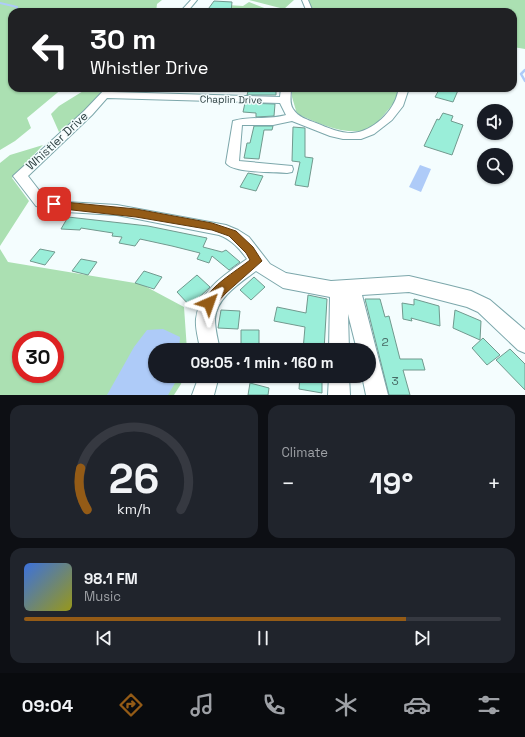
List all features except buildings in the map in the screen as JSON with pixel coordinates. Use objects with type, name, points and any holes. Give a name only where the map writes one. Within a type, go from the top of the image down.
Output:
[{"type":"street","points":[[186,8],[194,0]]},
{"type":"street","name":"Chaplin Drive","points":[[108,92],[164,98],[285,100]]},
{"type":"street","name":"Whistler Drive","points":[[108,92],[88,113],[20,176],[41,202],[66,207],[117,210],[221,229],[233,234],[243,242],[257,261]]},
{"type":"street","points":[[164,98],[168,92]]},
{"type":"street","points":[[286,92],[286,106],[293,117],[331,133],[346,135],[367,135],[382,124],[396,110],[401,102],[402,92]]},
{"type":"street","points":[[287,169],[237,165],[232,162],[237,123],[246,121],[273,122],[293,117]]},
{"type":"street","points":[[209,343],[205,318],[209,303],[222,289],[257,261],[264,269],[283,280],[331,289],[409,284],[471,299],[492,312],[525,343]]},
{"type":"street","points":[[339,343],[339,297],[344,289]]},
{"type":"street","points":[[344,289],[353,296],[366,343]]},
{"type":"street","points":[[203,395],[207,383]]},
{"type":"street","points":[[339,383],[339,395]]},
{"type":"street","points":[[374,383],[377,395]]},
{"type":"green space","points":[[0,0],[162,0],[157,4],[156,8],[8,8],[8,92],[58,92],[27,118],[31,128],[15,141],[0,150]]},
{"type":"green space","points":[[249,0],[294,0],[285,8]]},
{"type":"green space","points":[[307,0],[525,0],[525,49],[517,48],[517,8],[312,8]]},
{"type":"green space","points":[[249,2],[264,8],[218,8],[212,4],[243,6]]},
{"type":"green space","points":[[82,92],[104,92],[59,132],[51,114],[59,106]]},
{"type":"green space","points":[[292,92],[398,92],[399,97],[371,130],[351,131],[333,128],[297,114]]},
{"type":"green space","points":[[43,145],[12,178],[29,201],[0,246],[0,163],[10,155]]},
{"type":"green space","points":[[0,249],[8,262],[141,284],[184,307],[187,343],[148,343],[148,383],[181,383],[174,395],[0,395]]},
{"type":"water","points":[[420,165],[431,169],[421,192],[409,187]]},
{"type":"water","points":[[163,329],[180,337],[180,343],[148,343],[148,383],[175,383],[168,395],[107,395],[134,347],[147,330]]},
{"type":"waterway","points":[[0,3],[17,8]]},
{"type":"waterway","points":[[525,70],[521,74],[525,81]]},
{"type":"route","points":[[54,204],[66,207],[97,208],[136,213],[212,227],[233,234],[243,242],[257,261],[222,289],[209,303]]}]
